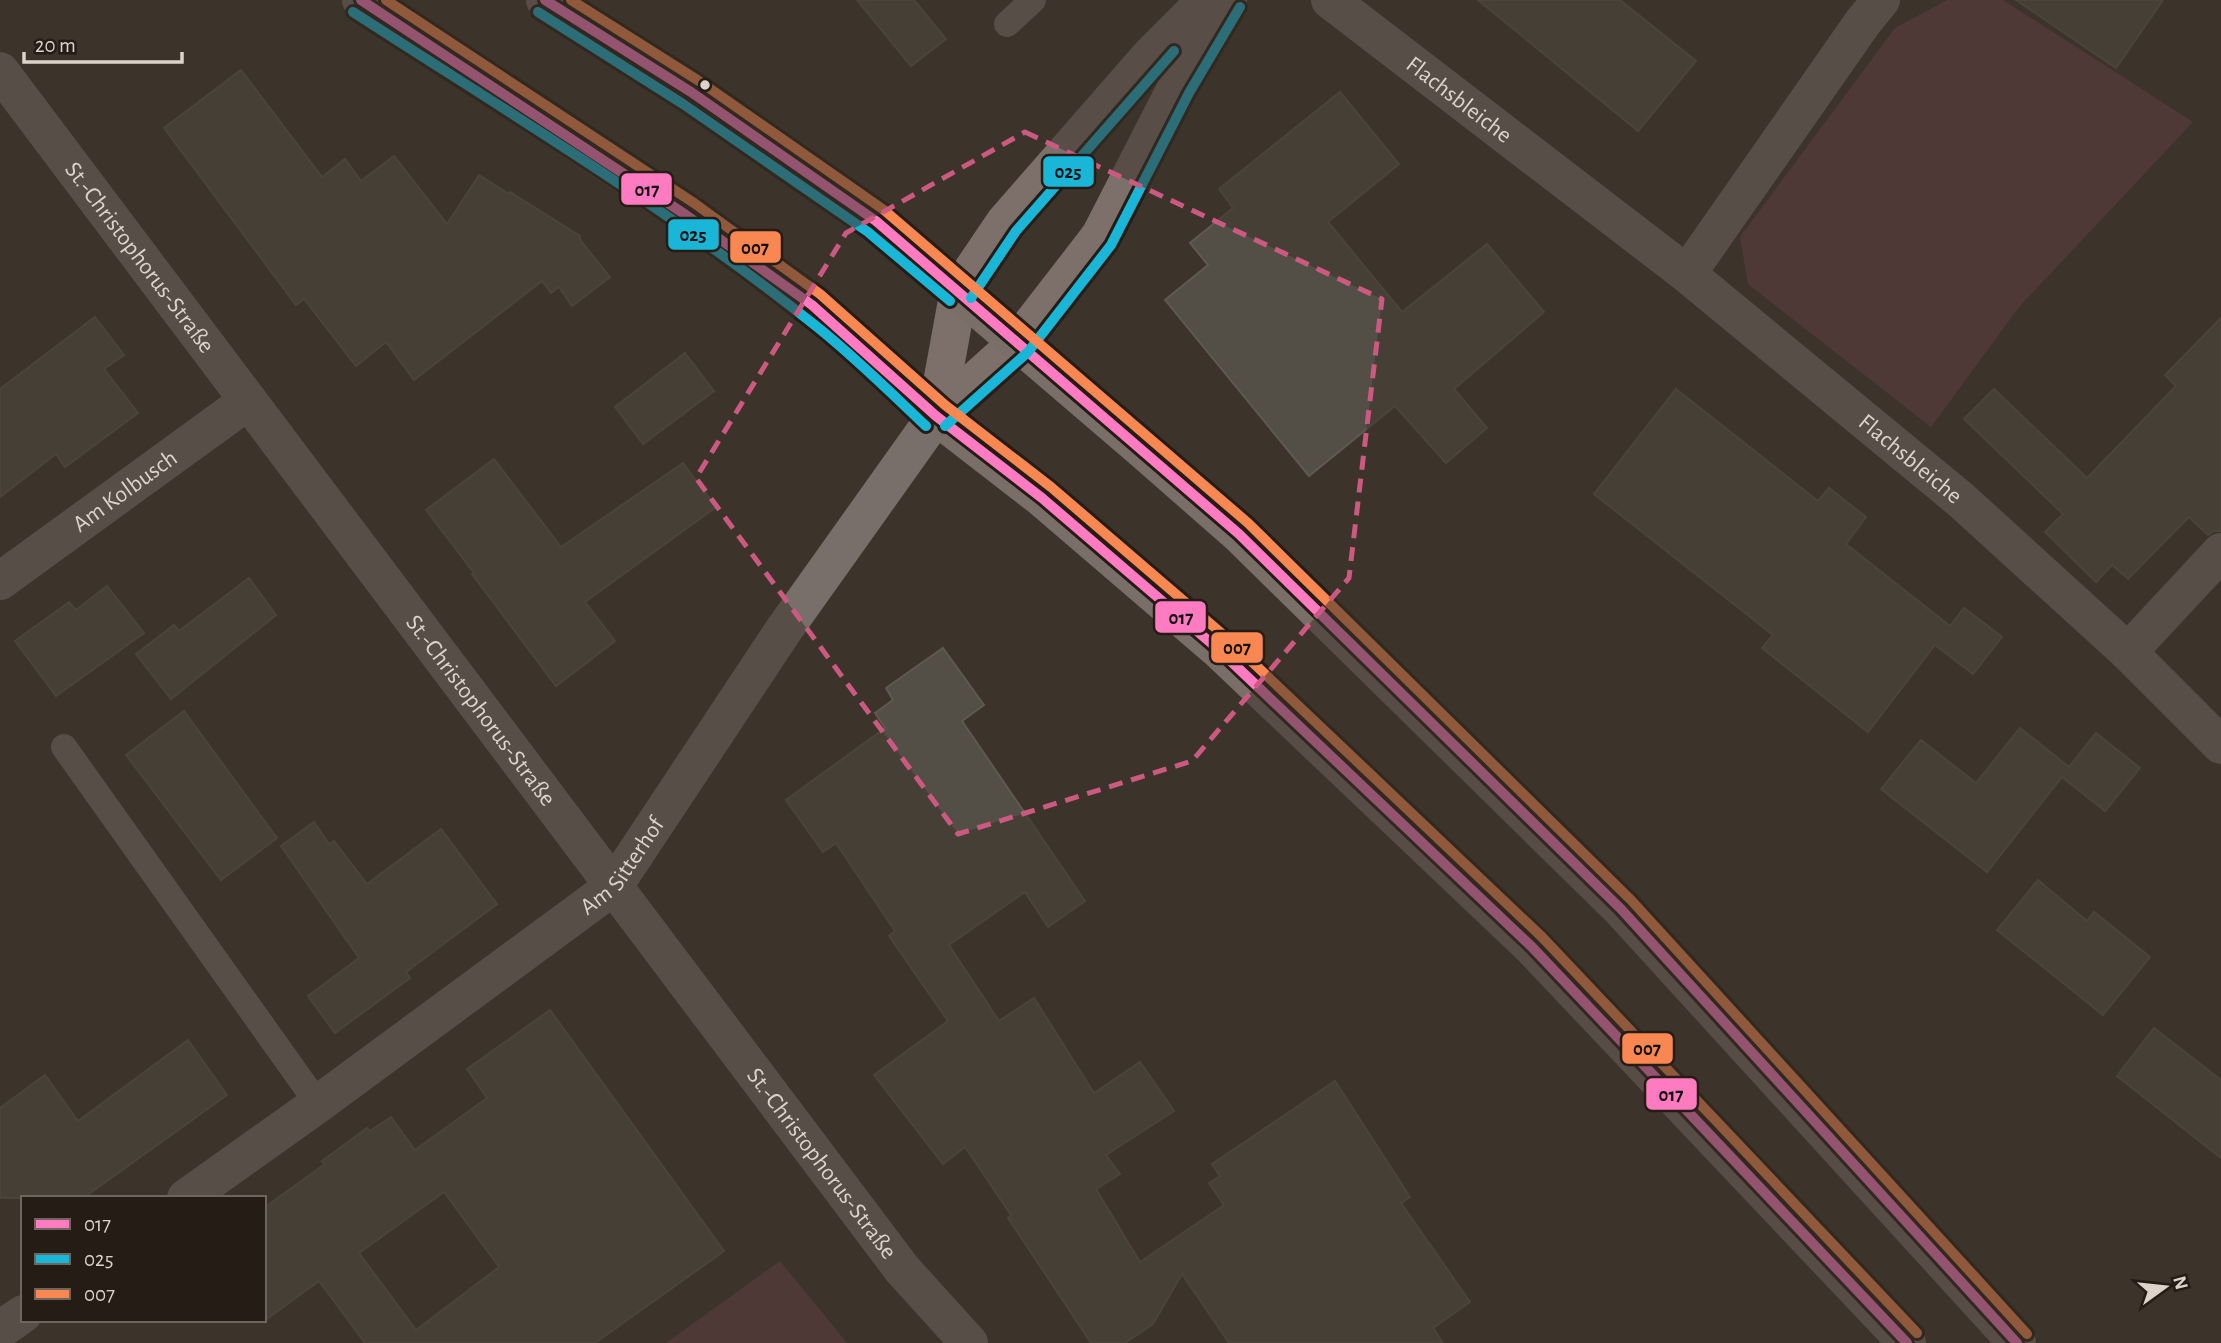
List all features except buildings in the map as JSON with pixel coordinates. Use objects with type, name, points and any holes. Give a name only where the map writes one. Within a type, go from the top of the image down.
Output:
[{"type":"main road","points":[[361,0],[676,208],[812,305],[936,416],[1042,498],[1218,649],[1532,947],[1907,1343]]},
{"type":"main road","points":[[545,0],[691,92],[876,221],[1239,534],[1621,908],[2017,1343]]},
{"type":"street","points":[[936,416],[959,290],[1005,222],[1150,56],[1206,0]]},
{"type":"street","points":[[936,416],[1018,342],[1100,236],[1177,86],[1228,0]]},
{"type":"street","name":"Flachsbleiche","points":[[1330,0],[1687,274],[1961,499],[2128,652],[2221,745]]},
{"type":"street","points":[[1687,274],[1881,0]]},
{"type":"street","name":"St.-Christophorus-Straße","points":[[0,71],[902,1269],[969,1343]]},
{"type":"street","name":"Am Kolbusch","points":[[0,581],[248,401]]},
{"type":"street","name":"Am Sitterhof","points":[[189,1196],[614,886],[782,631],[936,416]]},
{"type":"street","points":[[2128,652],[2221,552]]},
{"type":"street","points":[[0,1330],[21,1315]]},
{"type":"lane","points":[[1007,24],[1034,0]]},
{"type":"lane","points":[[64,747],[318,1104]]},
{"type":"highlighted area","points":[[1025,132],[1382,299],[1349,578],[1192,761],[958,834],[696,478],[846,233]]},
{"type":"shaded area","points":[[1947,0],[2003,0],[2193,122],[2019,307],[1931,427],[1748,284],[1740,237],[1895,28]]},
{"type":"shaded area","points":[[780,1261],[847,1343],[666,1343]]},
{"type":"transit line","name":"017","points":[[361,0],[686,215],[812,305],[936,416],[1042,498],[1218,649],[1532,947],[1907,1343]]},
{"type":"transit line","name":"007","points":[[386,0],[694,203],[820,294],[945,405],[1051,487],[1227,638],[1542,937],[1917,1333]]},
{"type":"transit line","name":"017","points":[[545,0],[691,92],[876,221],[1239,534],[1621,909],[2017,1343]]},
{"type":"transit line","name":"007","points":[[571,0],[699,81],[884,210],[1248,523],[1631,900],[2027,1334]]},
{"type":"transit line","name":"025","points":[[945,426],[1028,352],[1111,245],[1189,93],[1240,7]]},
{"type":"transit line","name":"025","points":[[353,12],[589,163],[761,283],[830,338],[926,426]]},
{"type":"transit line","name":"025","points":[[538,12],[683,104],[868,232],[950,301]]},
{"type":"transit line","name":"025","points":[[971,298],[1016,231],[1174,51]]}]
